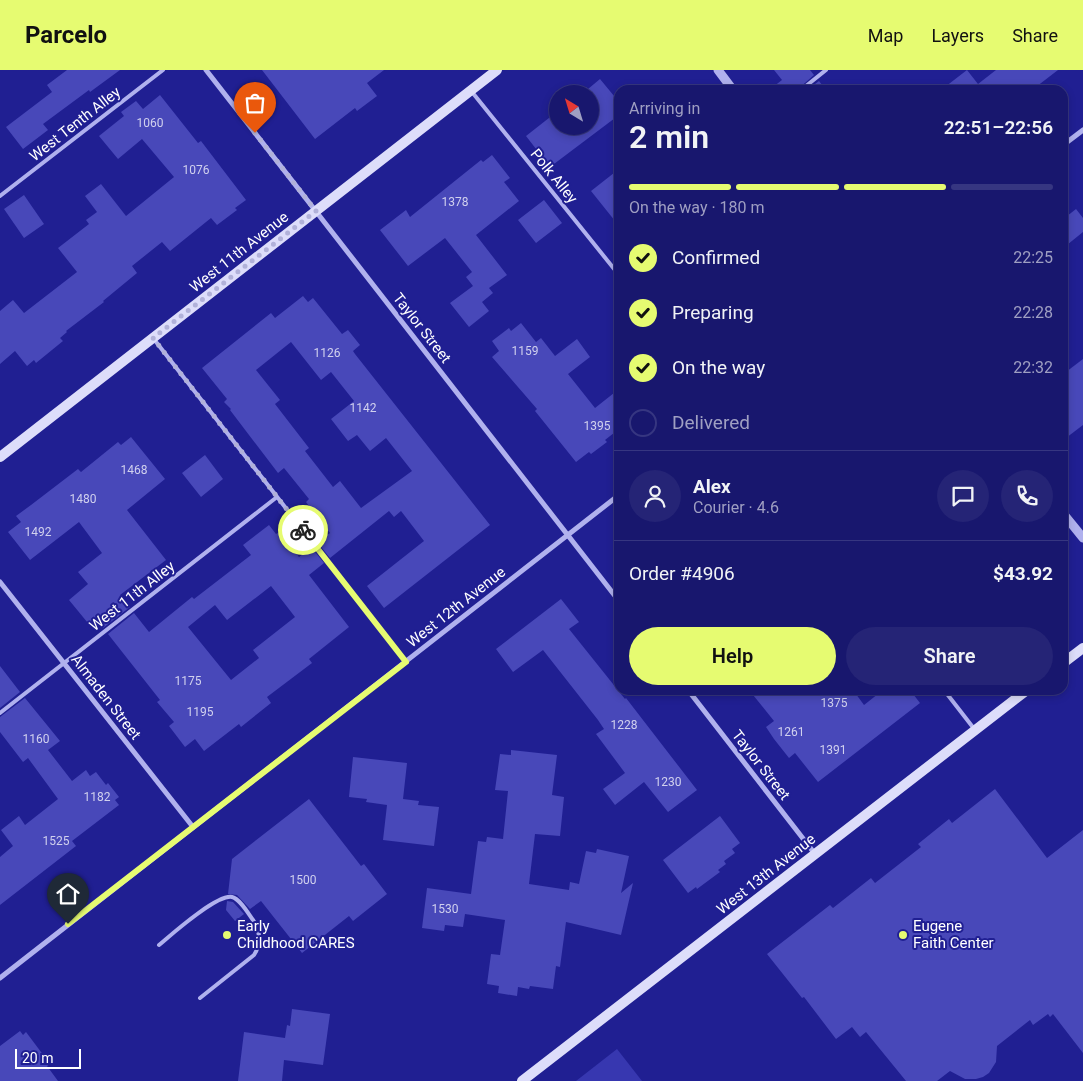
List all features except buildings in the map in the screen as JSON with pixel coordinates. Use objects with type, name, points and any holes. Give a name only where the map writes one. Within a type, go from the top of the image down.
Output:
[{"type":"main road","name":"West 11th Avenue","points":[[0,457],[497,70]]},
{"type":"main road","points":[[1068,659],[1083,648]]},
{"type":"main road","name":"West 13th Avenue","points":[[522,1081],[1021,695]]},
{"type":"street","name":"Taylor Street","points":[[206,70],[614,595]]},
{"type":"street","points":[[718,70],[729,85]]},
{"type":"street","points":[[1068,141],[1083,130]]},
{"type":"street","name":"West 12th Avenue","points":[[0,978],[614,499]]},
{"type":"street","points":[[1068,519],[1083,538]]},
{"type":"street","name":"Almaden Street","points":[[0,582],[193,827]]},
{"type":"street","name":"Taylor Street","points":[[692,695],[815,854]]},
{"type":"lane","name":"West Tenth Alley","points":[[0,196],[163,70]]},
{"type":"lane","points":[[807,85],[826,70]]},
{"type":"lane","name":"Polk Alley","points":[[471,90],[614,270]]},
{"type":"lane","points":[[153,338],[406,662]]},
{"type":"lane","name":"West 11th Alley","points":[[0,713],[277,498]]},
{"type":"lane","points":[[948,695],[974,730]]},
{"type":"lane","points":[[159,945],[211,904],[222,898],[230,897],[236,899],[249,915],[259,931],[260,937],[257,950],[250,960],[200,998]]},
{"type":"shaded area","points":[[617,1049],[642,1081],[576,1081]]},
{"type":"way so far","points":[[255,133],[316,211],[153,338],[303,530]]},
{"type":"place","name":"Early Childhood CARES","points":[[227,935]]},
{"type":"place","name":"Eugene Faith Center","points":[[903,935]]},
{"type":"route","points":[[68,924],[406,662],[303,530]]}]
